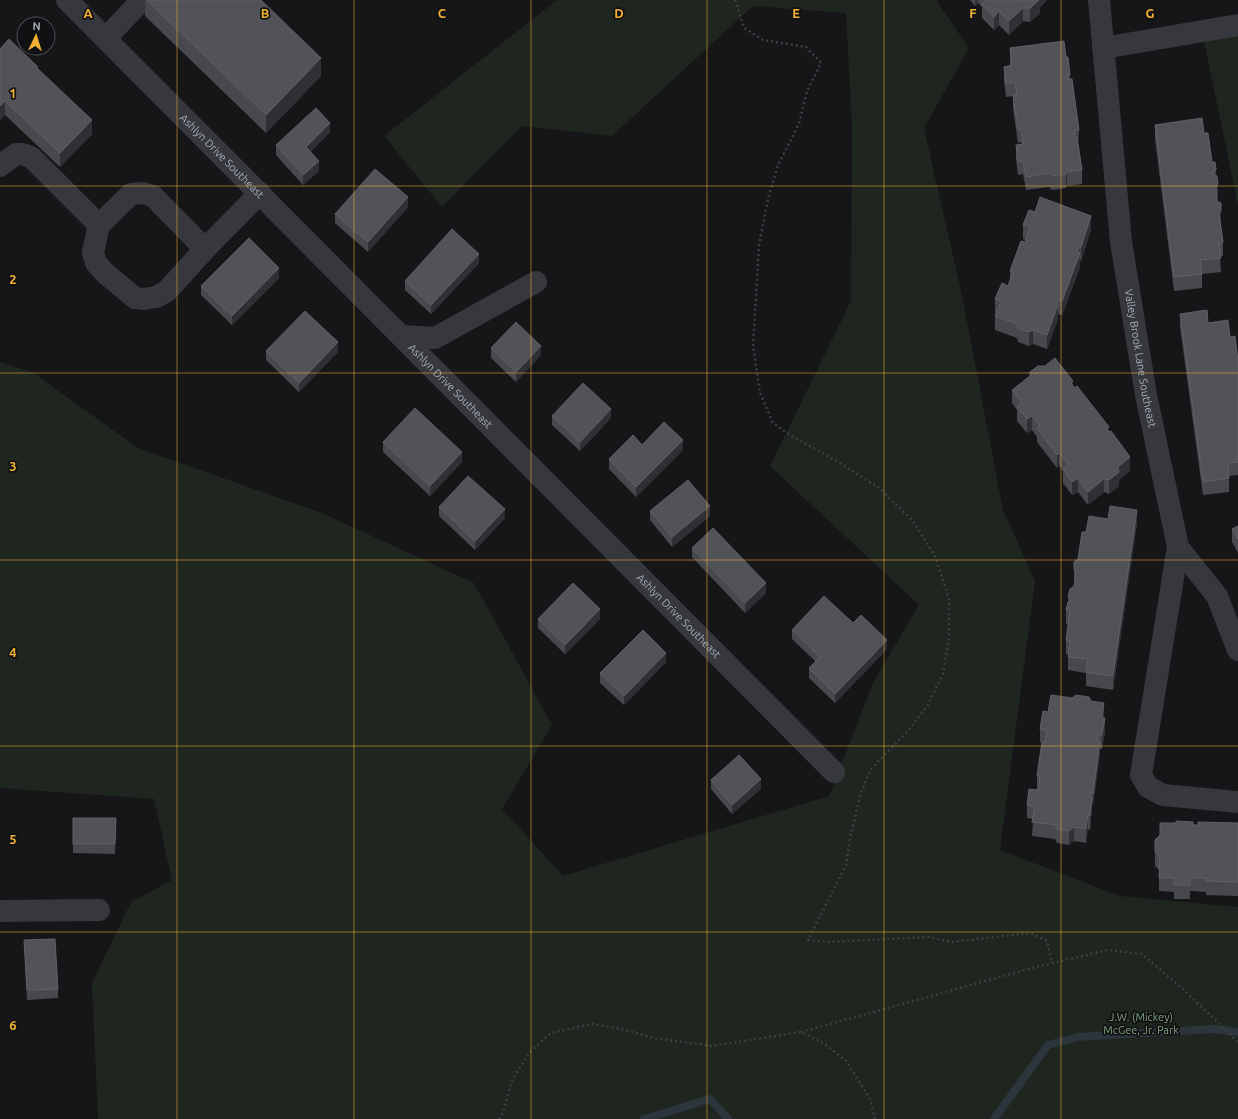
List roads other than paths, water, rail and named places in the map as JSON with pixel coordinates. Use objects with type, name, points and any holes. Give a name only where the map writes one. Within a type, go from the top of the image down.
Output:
[{"type":"street","name":"Ashlyn Drive Southeast","points":[[67,0],[834,772]]},
{"type":"street","points":[[106,38],[142,0]]},
{"type":"street","name":"Valley Brook Lane Southeast","points":[[1099,0],[1121,242],[1146,395],[1178,547],[1218,596],[1238,650]]},
{"type":"street","points":[[1103,48],[1238,25]]},
{"type":"street","points":[[0,166],[16,154],[23,154],[31,158],[99,225]]},
{"type":"street","points":[[205,249],[153,196],[143,193],[131,194],[99,225],[93,252],[96,263],[104,273],[135,298],[144,299],[156,297],[166,291],[260,193]]},
{"type":"street","points":[[402,336],[435,338],[536,282]]},
{"type":"street","points":[[1178,547],[1141,775],[1148,787],[1164,795],[1238,802]]},
{"type":"street","points":[[0,910],[99,910]]},
{"type":"waterway","points":[[994,1119],[1048,1045],[1078,1037],[1214,1029],[1238,1032]]},
{"type":"waterway","points":[[644,1119],[710,1099],[728,1119]]},
{"type":"park label","name":"J.W. (Mickey) McGee, Jr. Park","points":[[1141,1023]]}]
